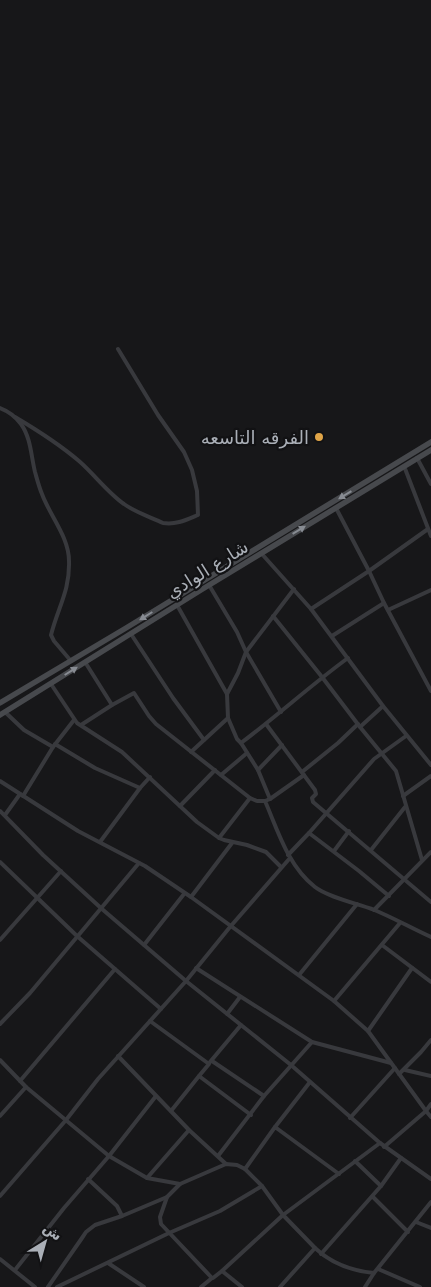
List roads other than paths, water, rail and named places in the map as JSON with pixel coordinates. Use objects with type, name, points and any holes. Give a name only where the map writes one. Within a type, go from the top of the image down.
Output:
[{"type":"main road","name":"شارع الوادي","points":[[3,713],[261,553],[266,546],[431,442]]},
{"type":"main road","name":"شارع الوادي","points":[[0,703],[266,546],[336,508],[431,450]]},
{"type":"street","points":[[0,408],[39,431],[72,455],[125,505],[169,524],[181,522],[198,514],[197,491],[192,470],[184,452],[158,415],[118,350]]},
{"type":"street","points":[[15,417],[22,425],[28,439],[42,494],[60,530],[69,558],[66,594],[52,635],[54,641],[71,661]]},
{"type":"street","points":[[417,458],[431,484]]},
{"type":"street","points":[[404,466],[431,536]]},
{"type":"street","points":[[336,508],[431,691]]},
{"type":"street","points":[[311,609],[428,529]]},
{"type":"street","points":[[261,553],[311,609],[406,736],[431,764]]},
{"type":"street","points":[[209,585],[281,712]]},
{"type":"street","points":[[227,694],[246,652],[294,589]]},
{"type":"street","points":[[388,610],[431,590]]},
{"type":"street","points":[[332,636],[384,603]]},
{"type":"street","points":[[177,605],[227,694],[228,718],[235,737],[258,770],[270,799]]},
{"type":"street","points":[[273,616],[396,771],[422,860]]},
{"type":"street","points":[[131,634],[173,698],[204,740]]},
{"type":"street","points":[[241,743],[348,658]]},
{"type":"street","points":[[85,662],[112,705]]},
{"type":"street","points":[[51,684],[74,720],[122,752],[198,822],[219,838],[232,843],[261,849],[281,867]]},
{"type":"street","points":[[81,725],[134,692],[152,720],[250,798],[257,801],[265,801],[303,774],[383,706]]},
{"type":"street","points":[[3,713],[24,730],[95,768],[140,788]]},
{"type":"street","points":[[191,752],[228,718]]},
{"type":"street","points":[[5,815],[22,795],[54,746],[74,720]]},
{"type":"street","points":[[266,724],[315,790],[316,794],[312,798],[313,802],[431,902]]},
{"type":"street","points":[[0,1196],[118,1056],[186,981],[326,813],[380,753],[406,736]]},
{"type":"street","points":[[258,770],[282,745]]},
{"type":"street","points":[[221,774],[247,753]]},
{"type":"street","points":[[180,806],[215,770]]},
{"type":"street","points":[[403,796],[431,776]]},
{"type":"street","points":[[100,842],[150,777]]},
{"type":"street","points":[[0,781],[65,824],[140,863],[334,1001],[368,1031],[431,1117]]},
{"type":"street","points":[[219,838],[250,798]]},
{"type":"street","points":[[265,801],[289,856],[315,887],[323,892],[374,910],[431,937]]},
{"type":"street","points":[[370,850],[405,807]]},
{"type":"street","points":[[0,811],[34,846],[102,909],[186,981],[291,1065],[384,1147],[431,1179]]},
{"type":"street","points":[[334,851],[349,831]]},
{"type":"street","points":[[309,833],[389,896]]},
{"type":"street","points":[[191,898],[232,843]]},
{"type":"street","points":[[374,910],[430,854]]},
{"type":"street","points":[[0,862],[115,970],[161,1009]]},
{"type":"street","points":[[0,1024],[26,997],[140,863]]},
{"type":"street","points":[[0,940],[61,871]]},
{"type":"street","points":[[144,945],[184,894]]},
{"type":"street","points":[[300,975],[357,904]]},
{"type":"street","points":[[334,1001],[400,923]]},
{"type":"street","points":[[382,945],[431,982]]},
{"type":"street","points":[[196,968],[312,1042],[391,1063]]},
{"type":"street","points":[[368,1031],[412,968]]},
{"type":"street","points":[[20,1081],[115,970]]},
{"type":"street","points":[[227,1014],[240,997]]},
{"type":"street","points":[[150,1021],[264,1096]]},
{"type":"street","points":[[171,1111],[241,1025]]},
{"type":"street","points":[[400,1074],[431,1040]]},
{"type":"street","points":[[218,1156],[264,1096],[312,1042]]},
{"type":"street","points":[[118,1056],[226,1164]]},
{"type":"street","points":[[1,1064],[108,1156],[148,1178],[180,1184]]},
{"type":"street","points":[[350,1118],[395,1068]]},
{"type":"street","points":[[404,1070],[431,1076]]},
{"type":"street","points":[[199,1076],[250,1115]]},
{"type":"street","points":[[245,1169],[310,1082]]},
{"type":"street","points":[[0,1116],[26,1087]]},
{"type":"street","points":[[14,1270],[156,1096]]},
{"type":"street","points":[[384,1147],[426,1111],[431,1104]]},
{"type":"street","points":[[275,1127],[339,1174]]},
{"type":"street","points":[[148,1178],[190,1130]]},
{"type":"street","points":[[201,1287],[222,1271],[284,1215],[380,1143]]},
{"type":"street","points":[[322,1254],[373,1197],[401,1158]]},
{"type":"street","points":[[355,1161],[381,1186]]},
{"type":"street","points":[[48,1287],[86,1232],[94,1225],[122,1216],[167,1197],[180,1184],[226,1164],[245,1169],[262,1186],[284,1215],[322,1254],[359,1272],[374,1273]]},
{"type":"street","points":[[88,1179],[117,1206],[122,1216]]},
{"type":"street","points":[[57,1287],[169,1233],[220,1211],[262,1186]]},
{"type":"street","points":[[167,1197],[160,1220],[161,1224],[212,1278]]},
{"type":"street","points":[[373,1197],[408,1232]]},
{"type":"street","points":[[365,1287],[431,1202]]},
{"type":"street","points":[[416,1222],[431,1228]]},
{"type":"street","points":[[282,1286],[315,1248]]},
{"type":"street","points":[[0,1259],[35,1287]]},
{"type":"street","points":[[108,1263],[144,1287]]},
{"type":"street","points":[[378,1269],[420,1287]]},
{"type":"street","points":[[222,1271],[242,1287]]},
{"type":"place","name":"الفرقه التاسعه","points":[[319,437]]}]
